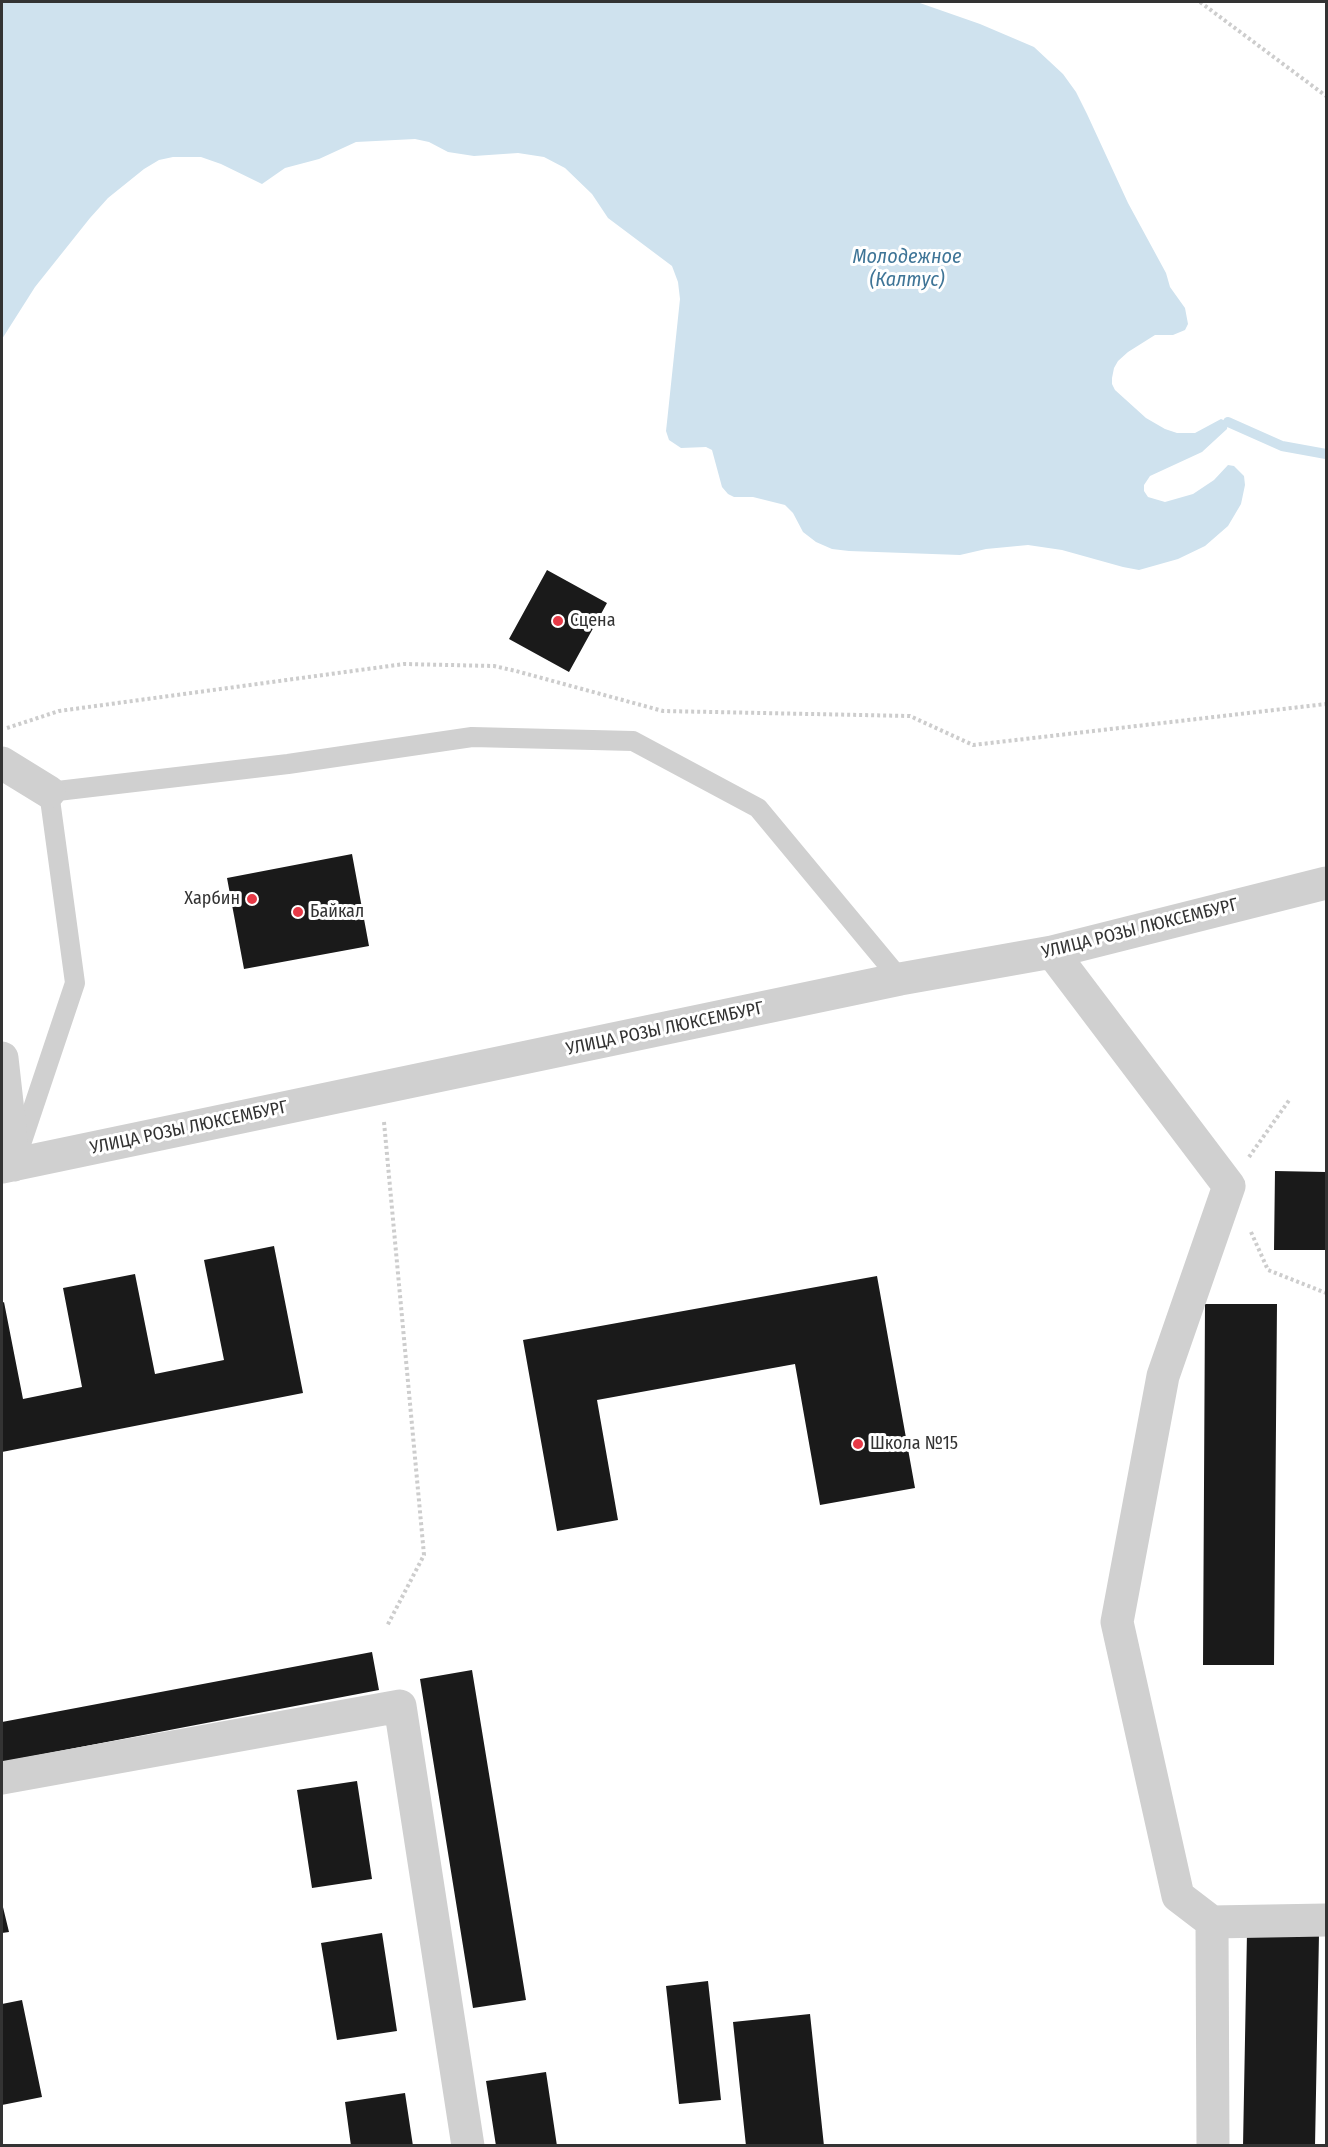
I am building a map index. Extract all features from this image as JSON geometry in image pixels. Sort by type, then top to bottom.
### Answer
[{"type":"street","points":[[2,763],[50,792]]},
{"type":"street","name":"УЛИЦА РОЗЫ ЛЮКСЕМБУРГ","points":[[8,1166],[900,979],[1052,952],[1326,883]]},
{"type":"street","points":[[1052,952],[1229,1186],[1162,1376],[1117,1622],[1178,1896],[1212,1922],[1326,1920]]},
{"type":"street","points":[[2,1058],[8,1166]]},
{"type":"street","points":[[2,1778],[400,1706],[468,2145]]},
{"type":"street","points":[[1212,1922],[1213,2145]]},
{"type":"lane","points":[[8,1166],[75,983],[50,792],[288,764],[472,737],[633,741],[758,808],[900,979]]},
{"type":"path","points":[[1200,2],[1326,96]]},
{"type":"path","points":[[2,729],[59,711],[404,664],[505,668],[663,711],[910,716],[973,745],[1326,704]]},
{"type":"path","points":[[381,1088],[424,1555],[387,1626]]},
{"type":"path","points":[[1290,1099],[1229,1186],[1268,1270],[1326,1293]]},
{"type":"water","name":"Молодежное (Калтус)","points":[[2,2],[917,2],[980,24],[1034,47],[1063,74],[1076,92],[1128,203],[1166,273],[1170,287],[1185,308],[1188,324],[1185,330],[1173,335],[1155,335],[1118,361],[1112,378],[1115,390],[1146,418],[1177,433],[1195,433],[1221,419],[1228,422],[1227,429],[1202,452],[1150,476],[1144,485],[1144,491],[1148,497],[1165,502],[1193,494],[1214,480],[1228,465],[1234,466],[1244,476],[1245,485],[1241,504],[1228,526],[1205,546],[1178,559],[1139,570],[1062,550],[1028,545],[986,549],[960,555],[849,551],[832,549],[816,542],[803,532],[793,513],[785,505],[753,497],[734,497],[728,494],[722,487],[712,450],[706,447],[681,448],[669,440],[666,431],[680,299],[678,282],[672,266],[608,218],[592,194],[565,168],[544,157],[518,153],[474,156],[448,152],[429,142],[415,139],[356,142],[319,159],[285,168],[262,184],[201,157],[173,157],[159,160],[108,198],[90,218],[35,287],[2,339]]},
{"type":"building","name":"Сцена","points":[[547,570],[607,603],[569,672],[509,639]]},
{"type":"building","name":"Байкал","points":[[352,854],[369,946],[244,969],[227,878]]},
{"type":"building","points":[[1275,1171],[1326,1172],[1326,1250],[1274,1250]]},
{"type":"building","points":[[274,1246],[303,1393],[2,1452],[2,1303],[4,1302],[23,1399],[82,1387],[63,1288],[135,1274],[155,1374],[224,1360],[204,1260]]},
{"type":"building","name":"Школа №15","points":[[877,1276],[915,1488],[820,1505],[795,1364],[597,1400],[618,1520],[557,1531],[523,1340]]},
{"type":"building","points":[[1205,1304],[1277,1304],[1274,1665],[1203,1665]]},
{"type":"building","points":[[372,1652],[379,1690],[2,1762],[2,1722]]},
{"type":"building","points":[[472,1670],[526,2000],[473,2008],[420,1679]]},
{"type":"building","points":[[357,1781],[372,1879],[312,1888],[297,1790]]},
{"type":"building","points":[[2,1903],[9,1932],[2,1933]]},
{"type":"building","points":[[1247,1932],[1319,1934],[1315,2146],[1243,2146]]},
{"type":"building","points":[[382,1933],[397,2031],[337,2040],[321,1943]]},
{"type":"building","points":[[708,1981],[721,2100],[679,2104],[666,1986]]},
{"type":"building","points":[[22,2000],[42,2097],[2,2105],[2,2004]]},
{"type":"building","points":[[810,2014],[824,2146],[746,2146],[733,2022]]},
{"type":"building","points":[[546,2072],[557,2146],[496,2146],[486,2081]]},
{"type":"building","points":[[405,2093],[413,2146],[351,2146],[345,2102]]},
{"type":"waterway","points":[[1228,422],[1282,446],[1326,454]]},
{"type":"place","name":"Сцена","points":[[558,621]]},
{"type":"place","name":"Харбин","points":[[252,899]]},
{"type":"place","name":"Байкал","points":[[298,912]]},
{"type":"place","name":"Школа №15","points":[[858,1444]]}]
